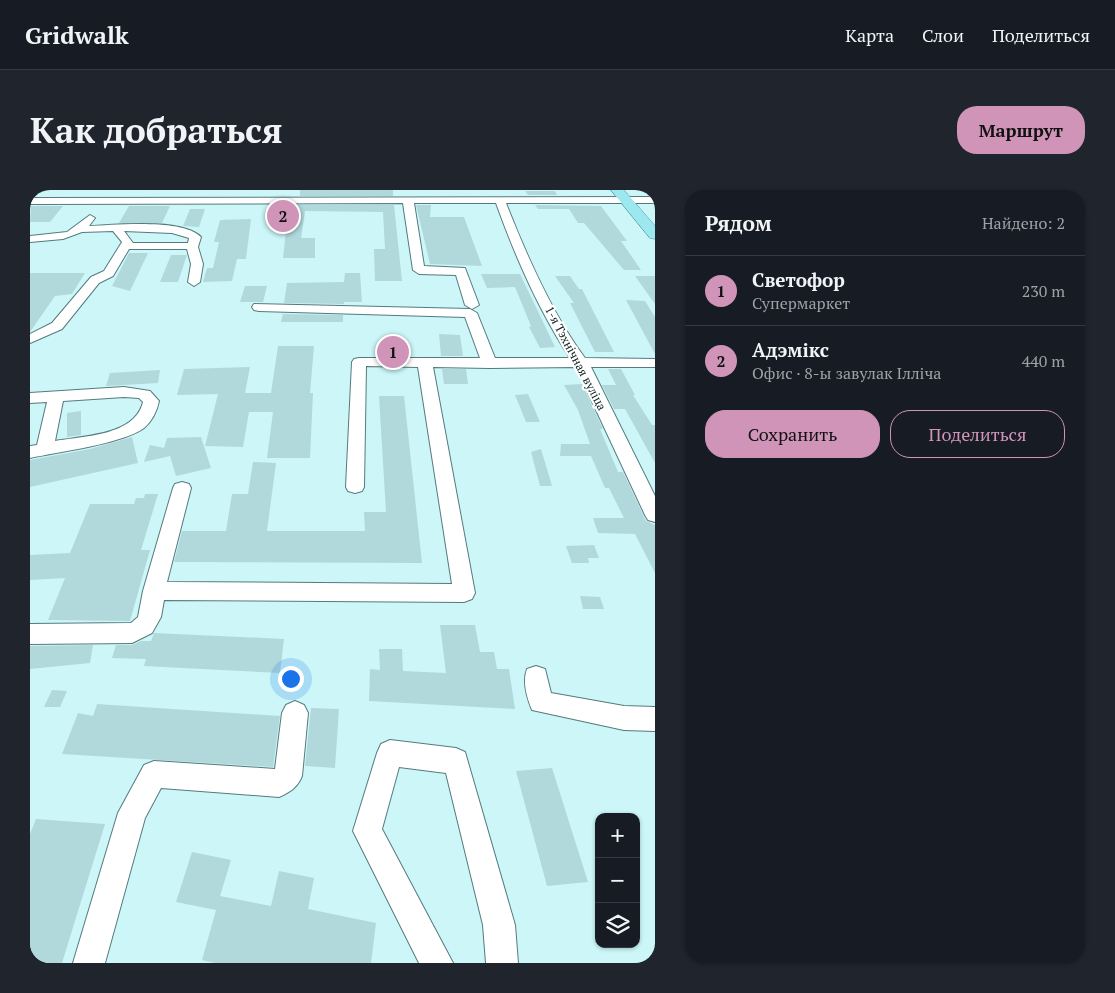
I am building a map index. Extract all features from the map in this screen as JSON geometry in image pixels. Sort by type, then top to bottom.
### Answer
[{"type":"main road","points":[[617,190],[655,235]]},
{"type":"street","points":[[644,191],[653,200]]},
{"type":"street","points":[[408,200],[419,270],[461,271],[472,305]]},
{"type":"street","name":"1-я Тэхнічная вуліца","points":[[500,200],[511,231],[532,276],[569,347],[582,364],[655,515]]},
{"type":"street","points":[[30,201],[653,200]]},
{"type":"street","points":[[83,229],[102,201]]},
{"type":"street","points":[[30,239],[70,235],[83,229],[153,228],[187,231],[195,237],[192,246],[197,264],[194,282]]},
{"type":"street","points":[[30,339],[58,326],[95,280],[109,272],[128,242],[117,229]]},
{"type":"street","points":[[125,246],[192,246]]},
{"type":"street","points":[[259,307],[470,313],[486,364]]},
{"type":"street","points":[[355,487],[359,362],[426,364],[655,363]]},
{"type":"street","points":[[154,591],[464,592],[426,364]]},
{"type":"street","points":[[30,398],[124,392],[144,394],[151,401],[149,410],[142,423],[129,430],[115,435],[38,451]]},
{"type":"street","points":[[38,451],[56,397]]},
{"type":"street","points":[[30,634],[132,633],[142,630],[148,621],[154,591],[182,488]]},
{"type":"street","points":[[536,677],[541,702],[624,718],[655,719]]},
{"type":"street","points":[[89,963],[132,813],[154,774],[279,783],[288,776],[295,713]]},
{"type":"street","points":[[437,963],[367,831],[390,753],[456,760],[499,925],[502,963]]},
{"type":"building","points":[[300,190],[393,190],[393,196],[300,196]]},
{"type":"building","points":[[525,191],[555,191],[557,195],[528,195]]},
{"type":"building","points":[[275,205],[394,205],[402,281],[375,281],[374,249],[385,249],[383,212],[305,211],[301,238],[315,238],[315,258],[283,258],[287,222],[270,222]]},
{"type":"building","points":[[416,205],[431,205],[430,217],[464,217],[482,266],[430,264]]},
{"type":"building","points":[[535,205],[601,206],[627,241],[621,241],[641,270],[624,270],[584,223],[578,223],[569,209],[538,209]]},
{"type":"building","points":[[31,206],[63,206],[50,222],[30,222]]},
{"type":"building","points":[[129,206],[170,206],[162,223],[119,223]]},
{"type":"building","points":[[190,209],[205,209],[199,227],[183,226]]},
{"type":"building","points":[[251,219],[246,259],[237,259],[232,281],[203,282],[207,268],[213,268],[219,242],[214,242],[220,220]]},
{"type":"building","points":[[129,253],[148,253],[130,291],[112,286]]},
{"type":"building","points":[[171,255],[187,255],[178,282],[160,282]]},
{"type":"building","points":[[30,273],[85,273],[72,294],[55,296],[30,332]]},
{"type":"building","points":[[345,273],[360,273],[362,302],[344,302],[344,304],[284,303],[287,283],[344,282]]},
{"type":"building","points":[[481,274],[520,274],[555,347],[540,348],[529,327],[531,326],[515,287],[487,288]]},
{"type":"building","points":[[555,276],[570,276],[579,289],[582,289],[614,352],[595,352],[570,303],[574,303]]},
{"type":"building","points":[[635,276],[655,276],[655,304]]},
{"type":"building","points":[[245,286],[267,286],[263,302],[240,302]]},
{"type":"building","points":[[626,300],[645,301],[655,317],[655,354]]},
{"type":"building","points":[[283,314],[343,315],[343,322],[281,322]]},
{"type":"building","points":[[439,334],[460,335],[463,356],[441,356]]},
{"type":"building","points":[[278,346],[314,346],[310,393],[313,393],[310,458],[267,458],[273,412],[249,412],[243,447],[205,446],[218,394],[177,395],[184,369],[250,367],[245,393],[271,393]]},
{"type":"building","points":[[442,369],[466,369],[468,384],[444,384]]},
{"type":"building","points":[[608,369],[621,369],[635,395],[633,395],[652,425],[655,425],[655,463],[625,409],[614,409],[602,385],[616,385]]},
{"type":"building","points":[[160,370],[158,383],[106,386],[110,373]]},
{"type":"building","points":[[582,384],[603,429],[600,429],[618,472],[623,472],[646,521],[655,525],[655,573],[635,534],[598,533],[593,518],[624,518],[609,488],[605,488],[591,456],[560,456],[561,444],[590,444],[578,410],[564,385]]},
{"type":"building","points":[[528,394],[540,422],[526,422],[515,395]]},
{"type":"building","points":[[379,396],[404,396],[422,563],[174,562],[182,531],[226,531],[232,494],[248,494],[253,462],[276,463],[267,531],[365,531],[364,512],[386,512]]},
{"type":"building","points":[[81,411],[81,435],[67,437],[67,413]]},
{"type":"building","points":[[132,437],[138,463],[30,487],[30,460],[90,449]]},
{"type":"building","points":[[201,437],[211,468],[176,476],[170,456],[144,462],[150,445],[164,448],[167,438]]},
{"type":"building","points":[[541,449],[552,486],[540,486],[531,452]]},
{"type":"building","points":[[145,494],[158,494],[141,550],[150,550],[130,621],[48,620],[65,578],[30,580],[30,555],[70,553],[90,504],[134,504],[136,498],[144,498]]},
{"type":"building","points":[[594,545],[599,558],[588,558],[589,563],[572,563],[566,546]]},
{"type":"building","points":[[580,596],[600,597],[604,609],[583,609]]},
{"type":"building","points":[[440,625],[475,625],[480,652],[494,652],[497,669],[509,669],[515,709],[369,701],[370,669],[380,670],[379,649],[402,649],[403,671],[446,673]]},
{"type":"building","points":[[154,633],[284,639],[280,673],[144,666],[146,659],[112,658],[116,645],[132,645],[141,641],[151,641]]},
{"type":"building","points":[[93,645],[90,663],[30,669],[30,646]]},
{"type":"building","points":[[52,690],[67,691],[60,707],[44,707]]},
{"type":"building","points":[[97,704],[280,716],[273,767],[62,754],[78,713],[93,716]]},
{"type":"building","points":[[311,708],[339,709],[335,768],[305,766]]},
{"type":"building","points":[[552,768],[588,882],[547,886],[516,771]]},
{"type":"building","points":[[36,819],[105,824],[62,963],[30,963],[30,834]]},
{"type":"building","points":[[192,852],[231,860],[220,896],[271,906],[279,871],[314,878],[308,909],[376,923],[371,963],[215,963],[202,960],[216,910],[176,902]]},
{"type":"place","name":"Адэмікс","points":[[283,216]]},
{"type":"place","name":"Светофор","points":[[393,352]]}]
